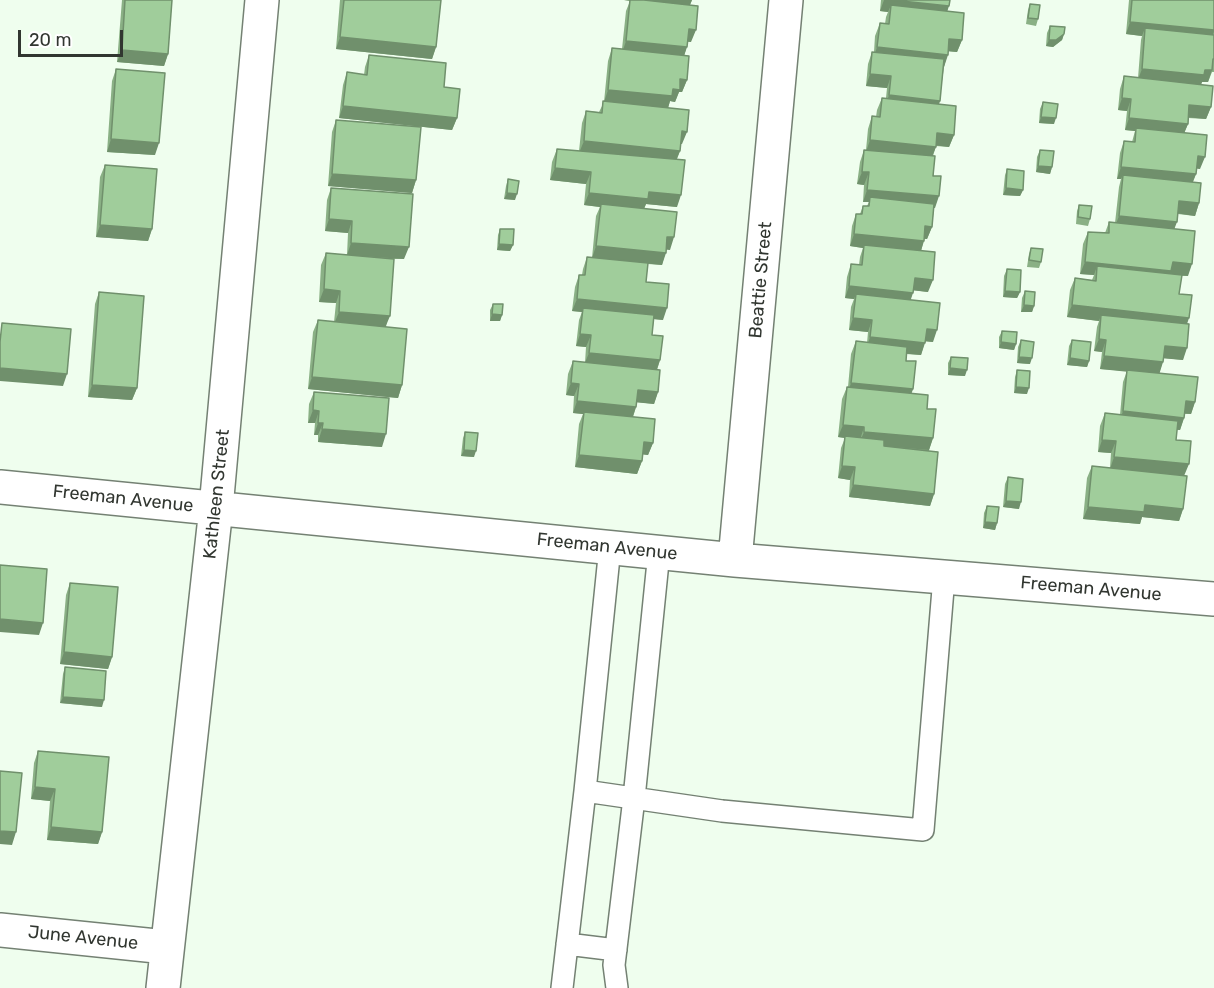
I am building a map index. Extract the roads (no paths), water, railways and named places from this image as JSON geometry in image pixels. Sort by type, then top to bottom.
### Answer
[{"type":"street","name":"Kathleen Street","points":[[163,988],[216,508],[262,0]]},
{"type":"street","name":"Beattie Street","points":[[735,560],[786,0]]},
{"type":"street","name":"Freeman Avenue","points":[[0,487],[735,560],[1214,599]]},
{"type":"street","name":"June Avenue","points":[[0,930],[166,947]]},
{"type":"lane","points":[[562,988],[610,547]]},
{"type":"lane","points":[[617,988],[614,965],[659,552]]},
{"type":"lane","points":[[585,791],[722,811],[923,830],[944,577]]},
{"type":"lane","points":[[567,944],[616,950]]}]
